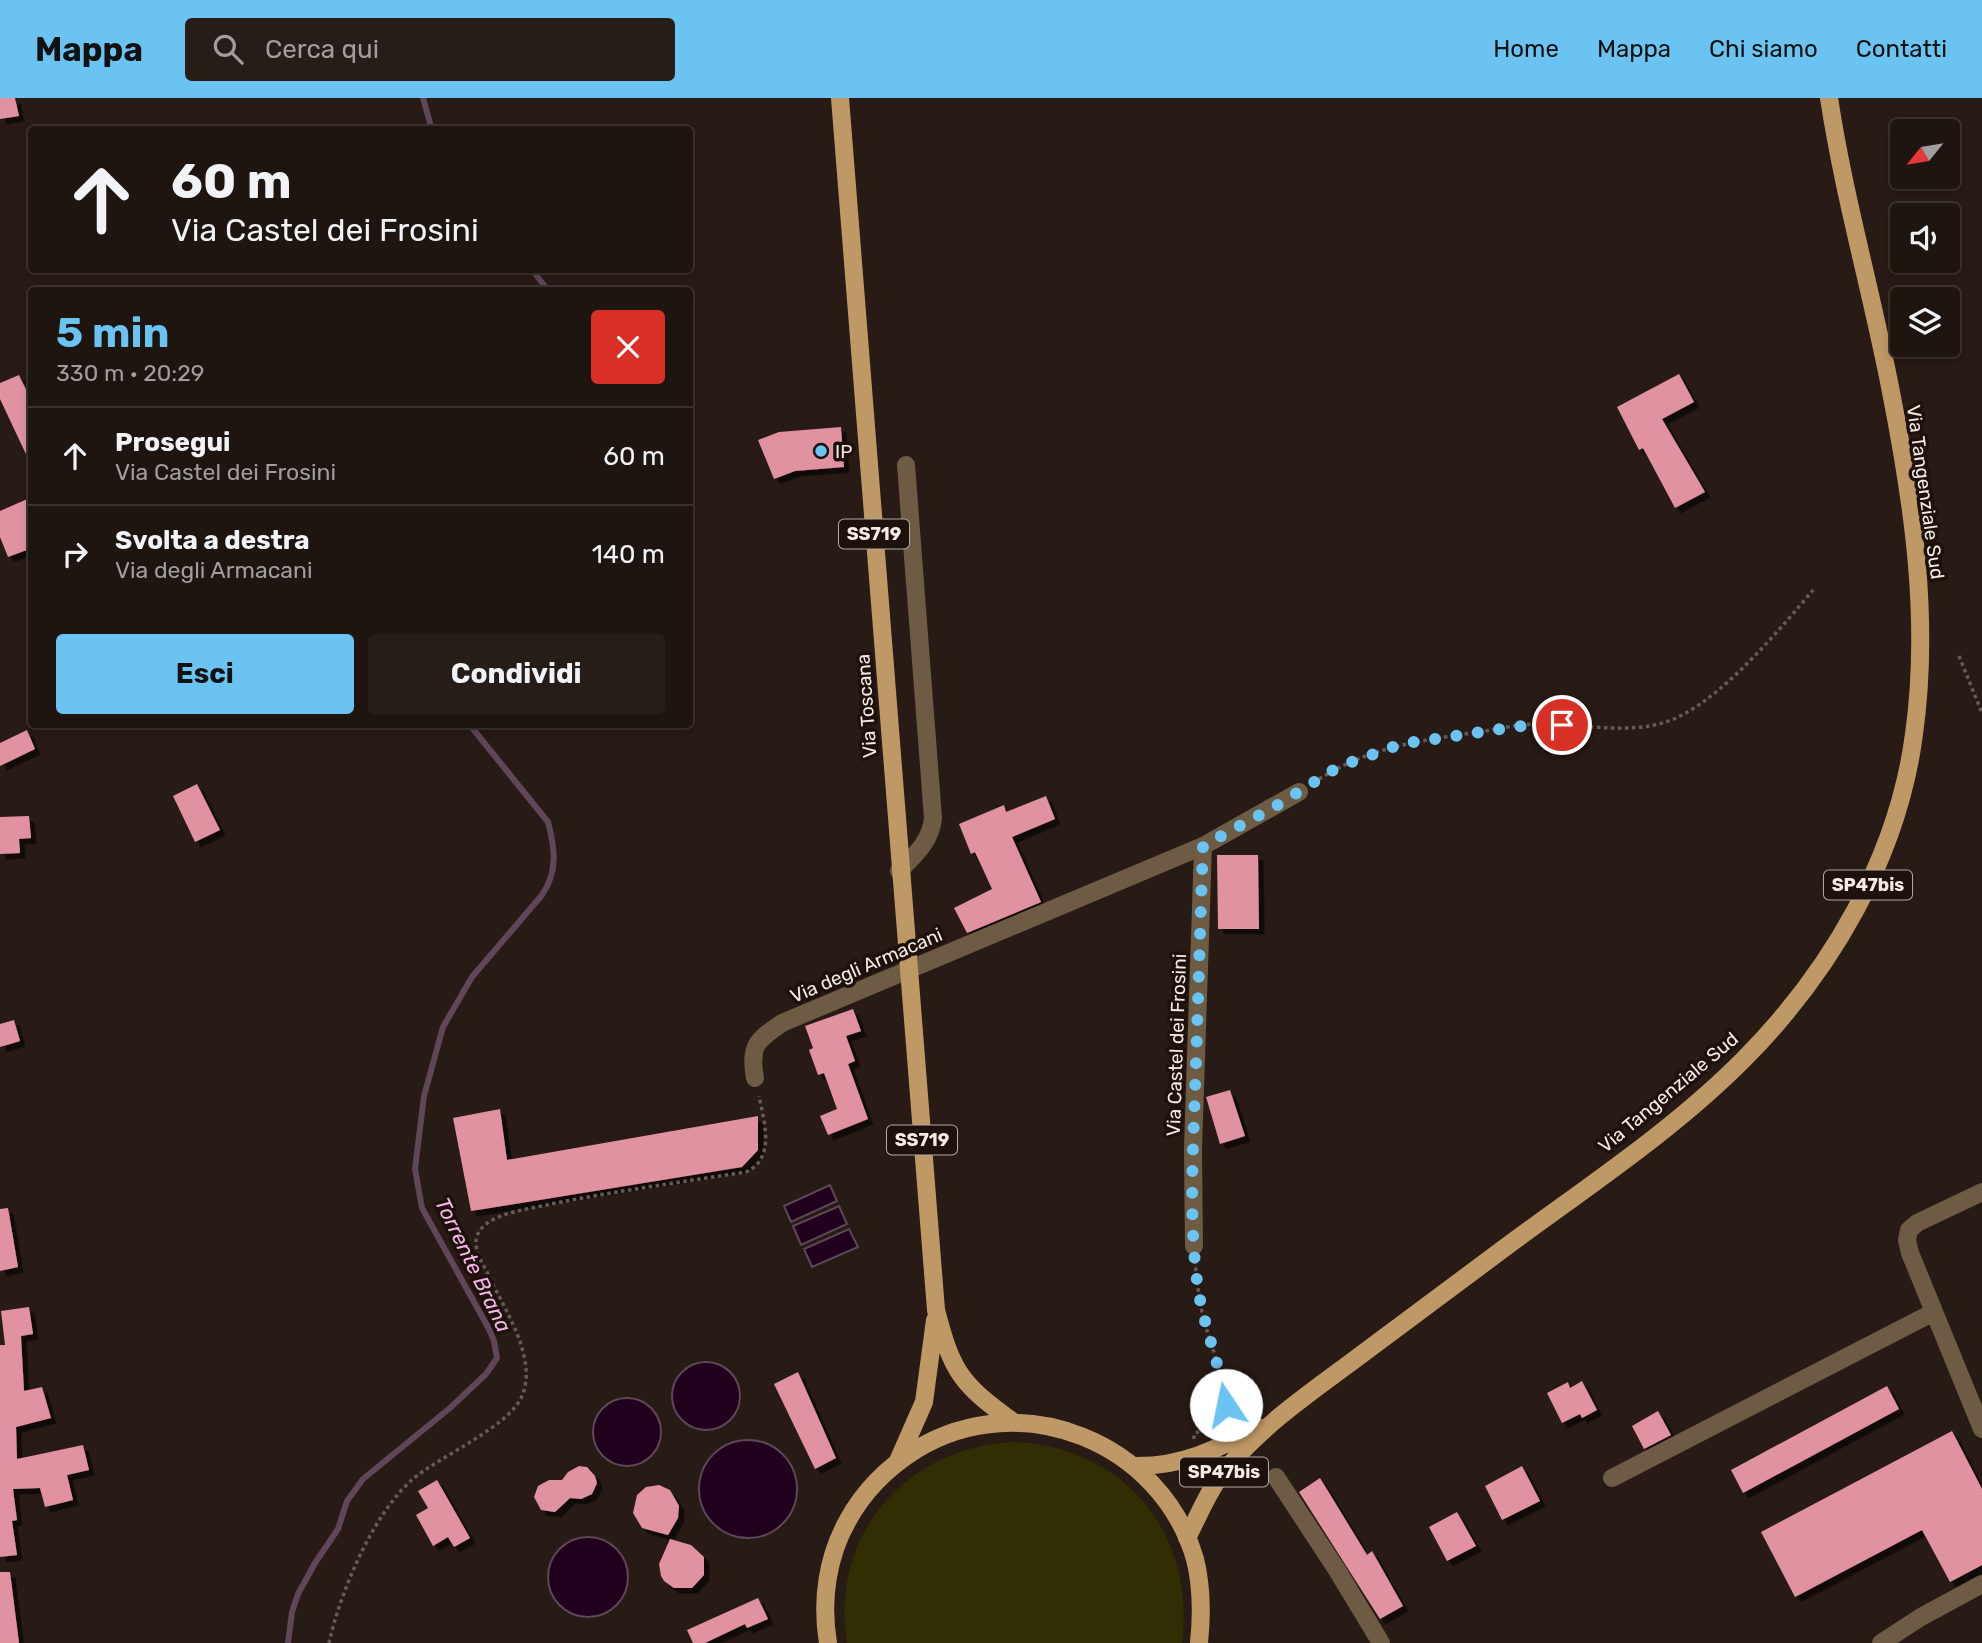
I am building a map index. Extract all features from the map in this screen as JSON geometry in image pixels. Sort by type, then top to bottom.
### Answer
[{"type":"main road","name":"Via Toscana","points":[[840,98],[936,1310],[925,1402],[898,1461]]},
{"type":"main road","name":"Via Tangenziale Sud","points":[[1187,1538],[1220,1477],[1277,1418],[1631,1154],[1684,1112],[1742,1060],[1805,987],[1854,914],[1870,883],[1889,833],[1914,738],[1919,687],[1917,559],[1891,388],[1836,148],[1829,98]]},
{"type":"main road","name":"Via Toscana","points":[[936,1310],[950,1355],[965,1382],[974,1393],[1012,1422]]},
{"type":"main road","name":"Via Tangenziale Sud","points":[[1134,1466],[1158,1466],[1202,1455],[1277,1418]]},
{"type":"main road","name":"SS719","points":[[828,1643],[826,1589],[835,1547],[861,1499],[898,1461],[933,1439],[982,1424],[1012,1422],[1038,1423],[1065,1429],[1101,1444],[1134,1466],[1165,1499],[1187,1538],[1195,1559],[1202,1601],[1199,1643]]},
{"type":"street","points":[[900,871],[929,837],[933,808],[906,465]]},
{"type":"street","name":"Via degli Armacani","points":[[755,1078],[753,1051],[758,1042],[775,1027],[1203,846],[1299,792]]},
{"type":"street","name":"Via Castel dei Frosini","points":[[1194,1246],[1193,1149],[1203,846]]},
{"type":"street","points":[[1982,1192],[1917,1223],[1909,1230],[1908,1247],[1982,1429]]},
{"type":"street","points":[[1612,1478],[1934,1312]]},
{"type":"street","points":[[1276,1477],[1381,1643]]},
{"type":"street","points":[[1881,1643],[1982,1584]]},
{"type":"path","points":[[1299,792],[1338,767],[1401,744],[1535,724],[1642,728],[1682,715],[1713,695],[1781,628],[1814,589]]},
{"type":"path","points":[[1958,656],[1982,711]]},
{"type":"path","points":[[329,1643],[353,1571],[372,1534],[396,1498],[410,1481],[429,1466],[505,1419],[521,1399],[527,1373],[524,1359],[507,1314],[478,1254],[476,1240],[479,1232],[485,1225],[511,1213],[746,1172],[755,1168],[762,1159],[766,1145],[755,1078]]},
{"type":"path","points":[[1194,1246],[1203,1318],[1226,1405],[1223,1418],[1193,1435],[1202,1455]]},
{"type":"shaded area","points":[[830,1185],[837,1201],[791,1222],[784,1206]]},
{"type":"shaded area","points":[[839,1206],[847,1224],[801,1245],[793,1226]]},
{"type":"shaded area","points":[[849,1229],[858,1247],[812,1267],[804,1249]]},
{"type":"shaded area","points":[[713,1362],[734,1377],[740,1389],[738,1409],[730,1420],[713,1430],[699,1430],[682,1420],[674,1409],[672,1389],[682,1372],[693,1364]]},
{"type":"shaded area","points":[[634,1398],[655,1413],[661,1425],[659,1445],[651,1456],[634,1466],[620,1466],[603,1456],[595,1445],[593,1425],[603,1408],[614,1400]]},
{"type":"shaded area","points":[[748,1440],[767,1444],[782,1455],[793,1470],[797,1489],[793,1508],[782,1523],[767,1534],[748,1538],[729,1534],[714,1523],[703,1508],[699,1489],[703,1470],[714,1455],[729,1444]]},
{"type":"shaded area","points":[[1014,1442],[1054,1448],[1089,1460],[1120,1479],[1145,1504],[1164,1533],[1177,1566],[1183,1603],[1182,1643],[847,1643],[845,1604],[850,1567],[864,1533],[884,1504],[909,1479],[940,1460],[975,1447]]},
{"type":"shaded area","points":[[580,1537],[596,1537],[617,1548],[628,1569],[628,1585],[617,1606],[596,1617],[580,1617],[566,1611],[554,1599],[548,1585],[548,1569],[554,1555],[566,1543]]},
{"type":"building","points":[[0,98],[15,98],[19,116],[0,119]]},
{"type":"building","points":[[1679,374],[1694,402],[1662,419],[1705,492],[1675,508],[1643,448],[1639,450],[1617,407]]},
{"type":"building","points":[[19,375],[28,394],[28,458],[0,399],[0,383]]},
{"type":"building","points":[[841,427],[844,467],[795,471],[774,479],[758,440],[779,432]]},
{"type":"building","points":[[28,499],[28,550],[8,557],[0,537],[0,511]]},
{"type":"building","points":[[27,730],[35,749],[0,766],[0,743]]},
{"type":"building","points":[[197,784],[220,830],[195,842],[173,796]]},
{"type":"building","points":[[1046,796],[1055,819],[1012,837],[1041,902],[967,933],[954,908],[992,889],[975,852],[971,854],[959,824],[1004,805],[1006,812]]},
{"type":"building","points":[[29,816],[31,838],[19,839],[20,853],[0,854],[0,817]]},
{"type":"building","points":[[1217,855],[1258,855],[1259,929],[1218,929]]},
{"type":"building","points":[[853,1009],[861,1031],[846,1036],[855,1061],[848,1064],[868,1119],[828,1135],[820,1116],[837,1109],[824,1073],[818,1075],[809,1050],[813,1048],[805,1026]]},
{"type":"building","points":[[14,1020],[20,1041],[0,1047],[0,1024]]},
{"type":"building","points":[[1230,1090],[1245,1136],[1220,1144],[1206,1097]]},
{"type":"building","points":[[500,1109],[507,1160],[758,1116],[758,1150],[742,1167],[471,1211],[453,1118]]},
{"type":"building","points":[[8,1208],[18,1267],[0,1271],[0,1209]]},
{"type":"building","points":[[29,1307],[33,1334],[21,1336],[24,1391],[42,1387],[51,1418],[16,1427],[17,1459],[83,1445],[89,1470],[67,1475],[73,1500],[45,1507],[40,1488],[13,1489],[17,1520],[12,1521],[17,1555],[0,1557],[0,1345],[5,1345],[1,1311]]},
{"type":"building","points":[[798,1372],[836,1458],[815,1469],[774,1384]]},
{"type":"building","points":[[1582,1381],[1597,1410],[1582,1418],[1580,1414],[1562,1423],[1547,1393],[1568,1382],[1570,1388]]},
{"type":"building","points":[[1887,1386],[1899,1409],[1743,1493],[1731,1470]]},
{"type":"building","points":[[1658,1411],[1671,1435],[1644,1449],[1632,1426]]},
{"type":"building","points":[[1952,1431],[1982,1489],[1982,1565],[1950,1582],[1922,1530],[1795,1597],[1761,1532]]},
{"type":"building","points":[[579,1466],[587,1467],[595,1476],[597,1483],[592,1494],[581,1499],[570,1498],[555,1512],[541,1510],[534,1497],[538,1486],[549,1480],[562,1480],[568,1472]]},
{"type":"building","points":[[1522,1466],[1540,1501],[1502,1520],[1485,1486]]},
{"type":"building","points":[[1320,1478],[1367,1555],[1372,1551],[1403,1606],[1380,1619],[1299,1492]]},
{"type":"building","points":[[437,1480],[470,1538],[454,1547],[448,1537],[433,1546],[416,1515],[428,1508],[418,1491]]},
{"type":"building","points":[[659,1485],[670,1490],[679,1506],[678,1518],[668,1535],[642,1528],[633,1513],[637,1495],[646,1487]]},
{"type":"building","points":[[1457,1512],[1476,1546],[1447,1561],[1429,1527]]},
{"type":"building","points":[[670,1539],[691,1545],[704,1557],[704,1575],[692,1588],[674,1588],[661,1576],[659,1564]]},
{"type":"building","points":[[0,1572],[10,1572],[19,1643],[0,1643]]},
{"type":"building","points":[[758,1598],[768,1619],[747,1628],[745,1624],[705,1643],[693,1643],[687,1630]]},
{"type":"waterway","name":"Torrente Brana","points":[[423,98],[431,126]]},
{"type":"waterway","name":"Torrente Brana","points":[[534,273],[546,287]]},
{"type":"waterway","name":"Torrente Brana","points":[[288,1643],[292,1612],[298,1594],[338,1529],[347,1501],[363,1479],[450,1408],[486,1374],[497,1358],[489,1329],[422,1208],[415,1169],[424,1096],[443,1027],[472,977],[542,895],[551,878],[554,860],[548,822],[472,728]]},
{"type":"place","name":"IP","points":[[821,451]]},
{"type":"route","points":[[1226,1405],[1203,1318],[1194,1246],[1193,1149],[1203,846],[1276,806],[1338,767],[1401,744],[1535,724],[1562,725]]}]
